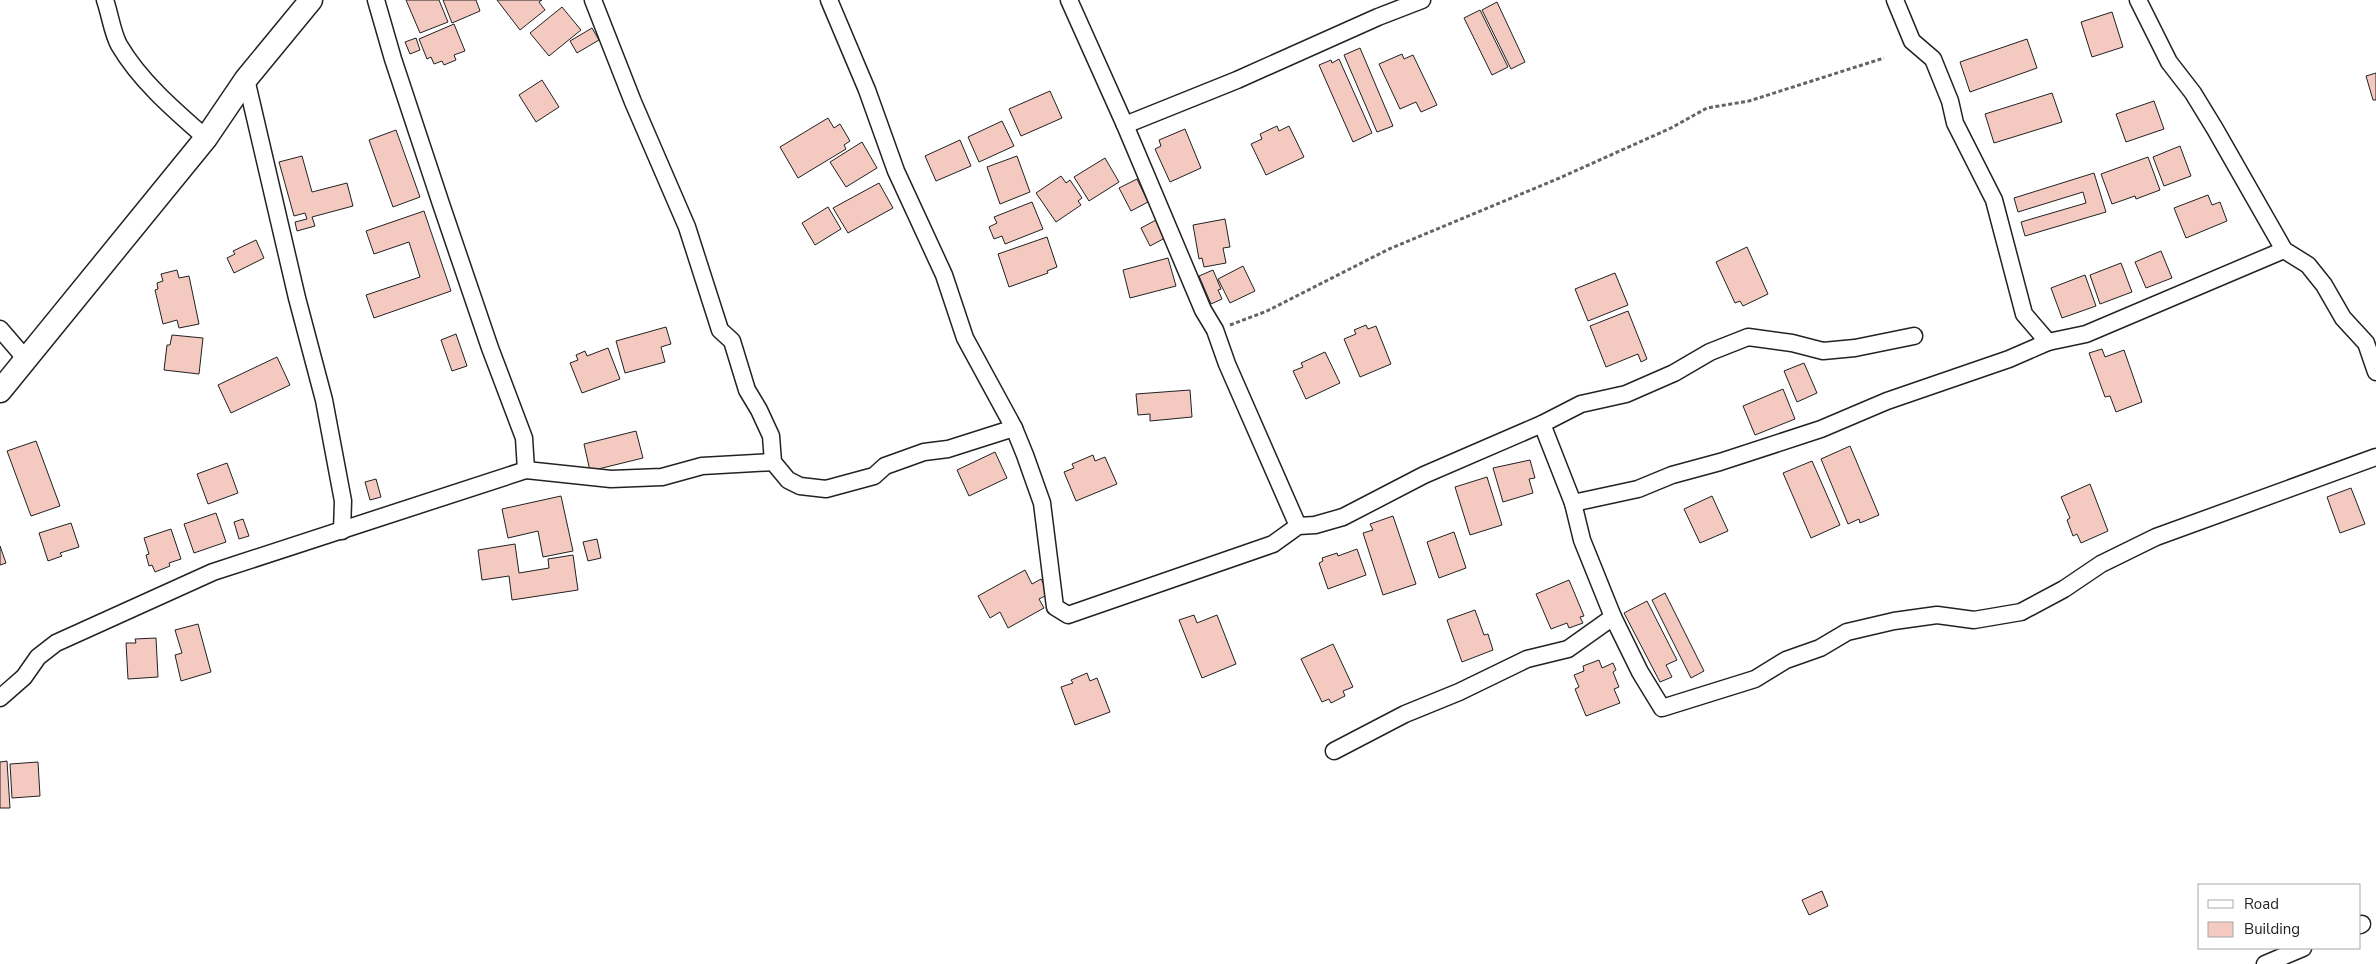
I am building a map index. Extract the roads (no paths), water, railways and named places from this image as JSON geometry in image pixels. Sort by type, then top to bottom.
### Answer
[{"type":"street","points":[[105,0],[118,44],[148,82],[175,111],[206,138]]},
{"type":"street","points":[[0,391],[206,138],[246,79],[311,0]]},
{"type":"street","points":[[376,0],[392,59],[490,348],[524,438],[526,470]]},
{"type":"street","points":[[593,0],[633,102],[687,227],[704,283],[714,304],[720,330],[732,341],[747,390],[759,410],[770,436],[773,462],[788,480],[800,486],[826,490],[874,476],[885,466],[924,452],[948,448],[1014,428]]},
{"type":"street","points":[[829,0],[867,90],[896,171],[944,275],[965,338],[1014,428],[1042,503],[1055,608],[1068,614],[1272,544],[1298,526],[1343,517],[1424,474],[1542,424],[1581,404],[1626,394],[1674,373],[1710,352],[1748,337],[1792,342],[1823,351],[1854,348],[1914,336]]},
{"type":"street","points":[[1069,0],[1204,310],[1215,330],[1227,364],[1298,526]]},
{"type":"street","points":[[1125,125],[1237,80],[1378,17],[1422,0]]},
{"type":"street","points":[[1895,0],[1912,41],[1933,59],[1950,100],[1955,123],[1994,200],[2024,314],[2048,342]]},
{"type":"street","points":[[2138,0],[2169,62],[2193,93],[2211,122],[2284,250],[2308,265],[2324,285],[2343,318],[2371,343],[2376,372]]},
{"type":"street","points":[[246,79],[297,298],[324,400],[343,501],[342,531]]},
{"type":"street","points":[[1573,503],[1638,489],[1672,475],[1720,462],[1821,429],[1888,401],[2009,359],[2048,342],[2086,334],[2284,250]]},
{"type":"street","points":[[0,329],[25,358]]},
{"type":"street","points":[[1542,424],[1573,503],[1582,540],[1613,617],[1640,672],[1662,708],[1755,678],[1786,660],[1820,648],[1847,632],[1894,621],[1937,615],[1974,620],[2021,612],[2064,589],[2101,564],[2156,537],[2376,457]]},
{"type":"street","points":[[0,698],[24,677],[38,657],[56,643],[212,572],[526,470],[611,479],[662,477],[702,466],[773,462]]},
{"type":"street","points":[[1334,751],[1405,714],[1459,692],[1528,660],[1568,649],[1613,617]]},
{"type":"street","points":[[2265,964],[2301,949]]}]
